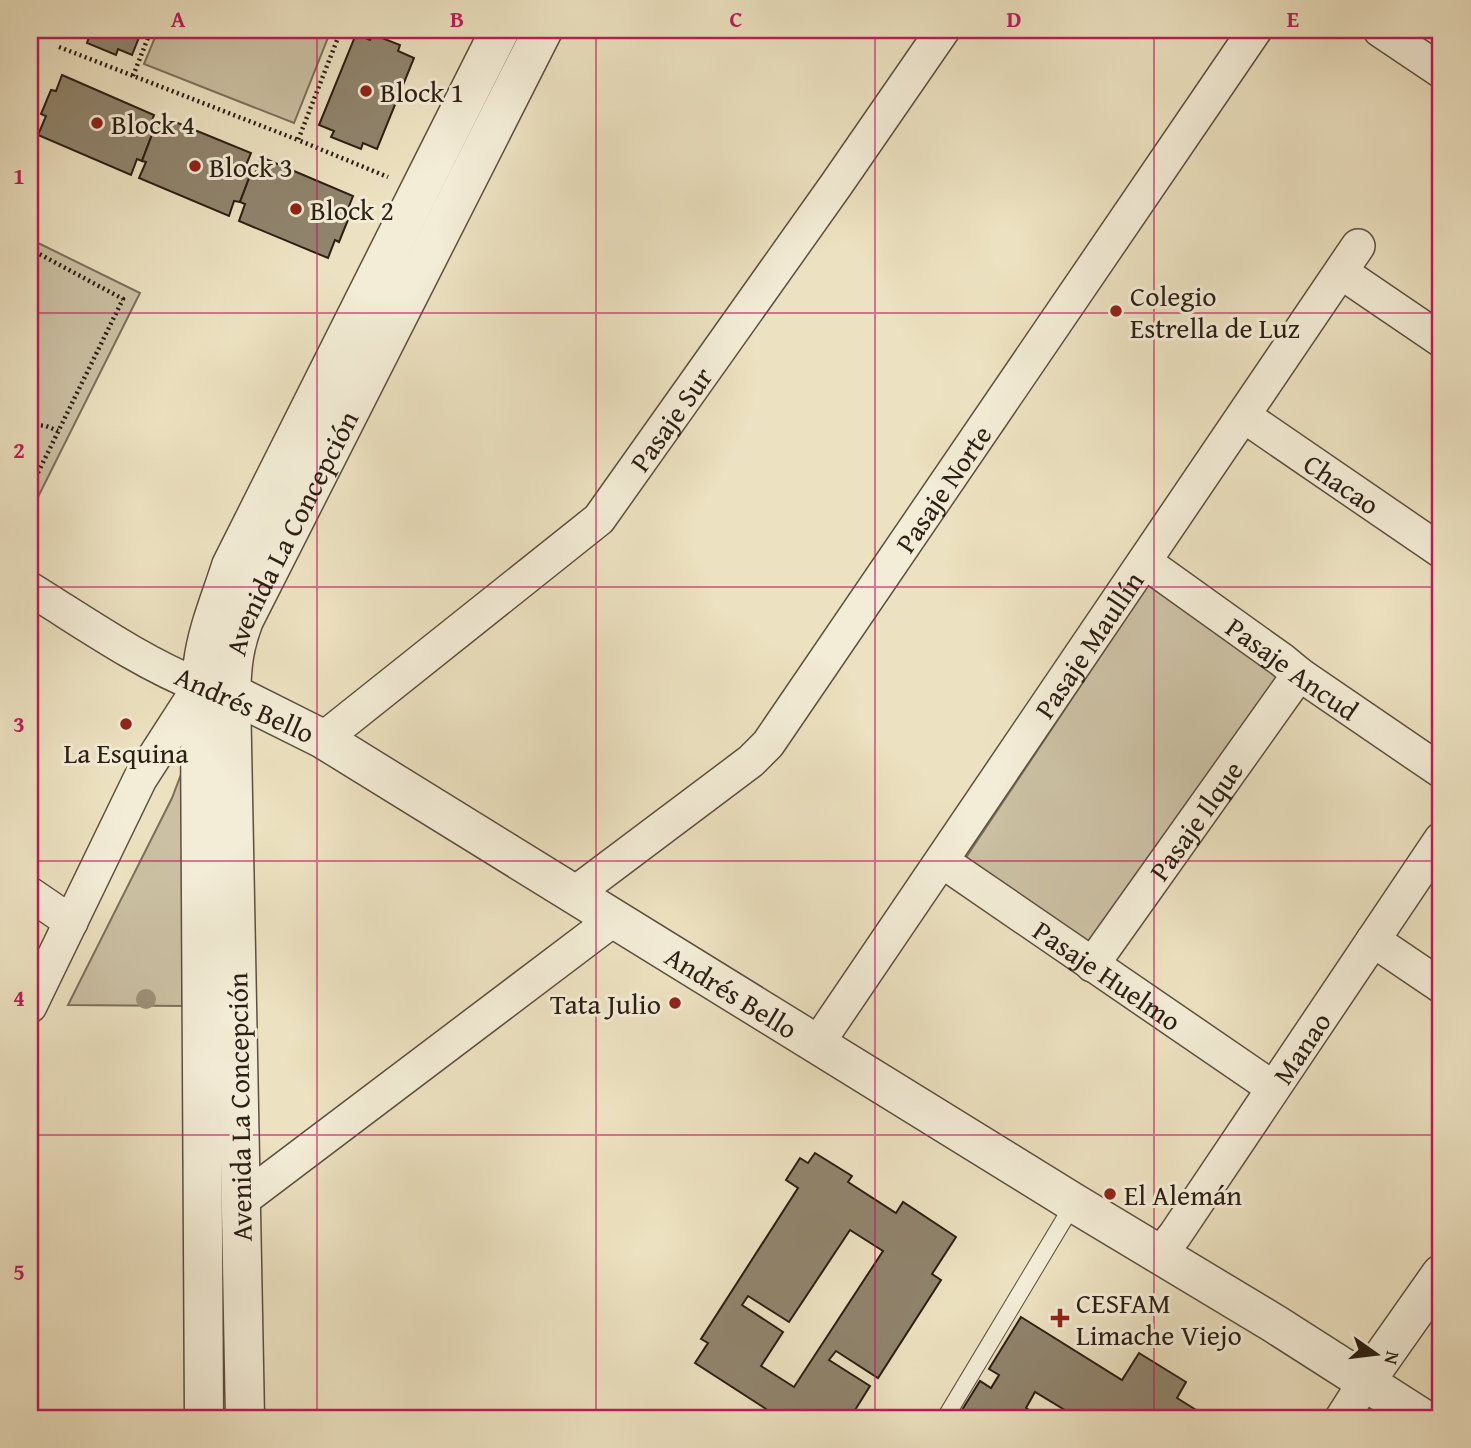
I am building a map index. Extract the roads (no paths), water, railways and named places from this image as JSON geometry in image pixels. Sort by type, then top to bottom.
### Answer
[{"type":"street","name":"Avenida La Concepción","points":[[245,1418],[241,1201],[216,690],[203,661],[231,566],[500,30]]},
{"type":"street","name":"Avenida La Concepción","points":[[205,1418],[216,690],[232,665],[236,641],[244,620],[543,30]]},
{"type":"street","name":"Pasaje Sur","points":[[323,739],[600,519],[943,30]]},
{"type":"street","name":"Pasaje Norte","points":[[574,894],[751,761],[768,744],[1255,30]]},
{"type":"street","points":[[1380,30],[1441,71]]},
{"type":"street","name":"Pasaje Maullín","points":[[817,1044],[1349,259],[1441,340]]},
{"type":"street","name":"Chacao","points":[[1244,416],[1441,551]]},
{"type":"street","name":"Pasaje Ancud","points":[[1145,562],[1299,674],[1441,771]]},
{"type":"street","name":"Andrés Bello","points":[[30,589],[180,678],[216,690],[323,739],[1074,1203],[1275,1324],[1422,1418]]},
{"type":"street","name":"Pasaje Ilque","points":[[1092,965],[1299,674]]},
{"type":"street","points":[[30,1006],[141,779],[216,690]]},
{"type":"street","name":"Manao","points":[[1160,1254],[1441,839]]},
{"type":"street","name":"Pasaje Huelmo","points":[[942,861],[1273,1088]]},
{"type":"street","points":[[30,894],[71,922]]},
{"type":"street","points":[[241,1201],[614,919]]},
{"type":"street","points":[[1373,940],[1441,986]]},
{"type":"street","points":[[1342,1418],[1441,1274]]},
{"type":"lane","points":[[945,1418],[1074,1203]]},
{"type":"place","name":"Block 1","points":[[366,91]]},
{"type":"place","name":"Block 4","points":[[97,123]]},
{"type":"place","name":"Block 3","points":[[195,166]]},
{"type":"place","name":"Block 2","points":[[296,209]]},
{"type":"place","name":"Colegio Estrella de Luz","points":[[1116,311]]},
{"type":"place","name":"La Esquina","points":[[126,724]]},
{"type":"place","name":"Tata Julio","points":[[675,1003]]},
{"type":"place","name":"El Alemán","points":[[1110,1194]]},
{"type":"place","name":"CESFAM Limache Viejo","points":[[1060,1318]]}]
